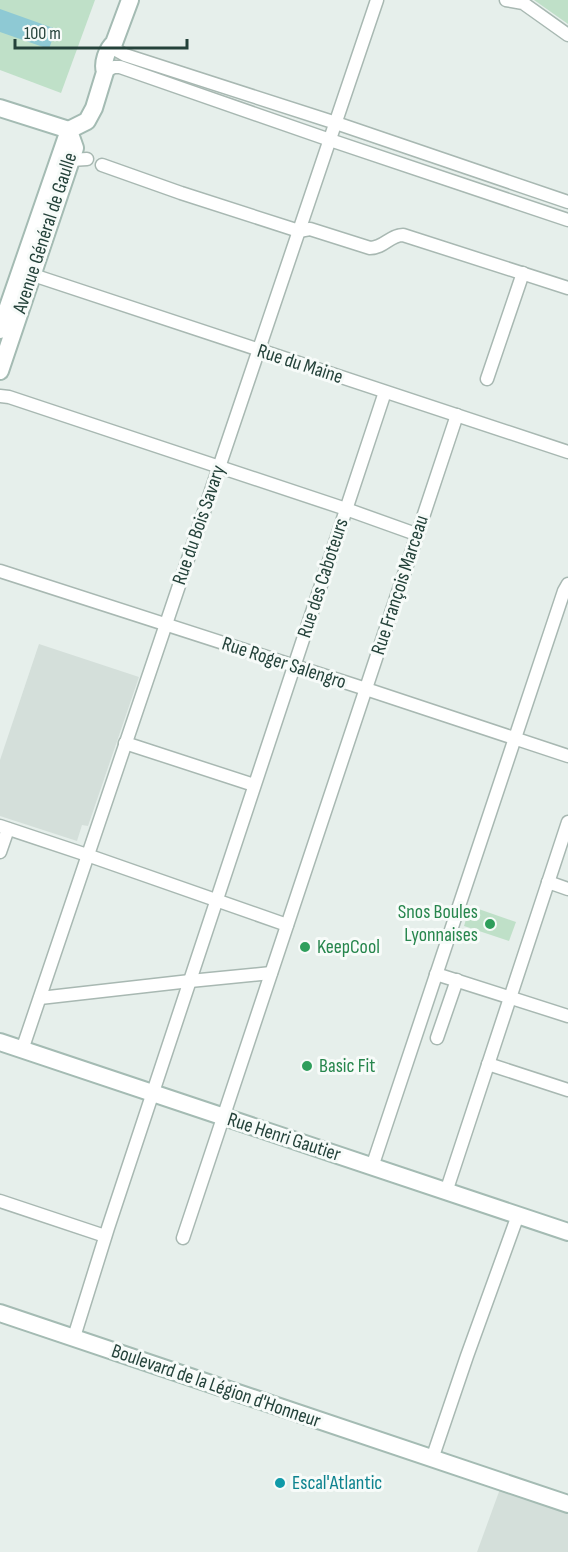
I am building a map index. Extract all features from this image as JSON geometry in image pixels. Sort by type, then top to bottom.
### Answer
[{"type":"main road","name":"Avenue Général de Gaulle","points":[[0,330],[69,130],[87,121],[94,108],[107,70],[103,67],[110,47],[115,46],[127,3]]},
{"type":"main road","points":[[0,108],[69,130]]},
{"type":"main road","name":"Avenue Général de Gaulle","points":[[0,371],[33,275],[79,160],[69,130]]},
{"type":"main road","name":"Rue Henri Gautier","points":[[0,1042],[568,1232]]},
{"type":"main road","name":"Boulevard de la Légion d'Honneur","points":[[0,1313],[568,1504]]},
{"type":"street","name":"Rue du Bois Savary","points":[[22,1050],[377,0]]},
{"type":"street","points":[[506,0],[523,3],[568,35]]},
{"type":"street","points":[[115,46],[125,55],[336,123],[568,202]]},
{"type":"street","points":[[107,70],[120,67],[568,219]]},
{"type":"street","points":[[102,165],[299,231],[310,229],[370,248],[377,248],[391,238],[403,235],[568,288]]},
{"type":"street","points":[[487,379],[523,273]]},
{"type":"street","name":"Rue du Maine","points":[[33,275],[568,452]]},
{"type":"street","name":"Rue des Caboteurs","points":[[74,1337],[152,1093],[385,392]]},
{"type":"street","points":[[0,396],[219,468],[344,513],[413,533],[416,537]]},
{"type":"street","name":"Rue François Marceau","points":[[183,1238],[457,415]]},
{"type":"street","name":"Rue Roger Salengro","points":[[0,571],[568,756]]},
{"type":"street","points":[[372,1167],[566,587]]},
{"type":"street","points":[[125,743],[254,785]]},
{"type":"street","points":[[446,1192],[568,823]]},
{"type":"street","points":[[0,852],[4,827],[287,925]]},
{"type":"street","points":[[548,882],[568,889]]},
{"type":"street","points":[[40,998],[271,974]]},
{"type":"street","points":[[436,974],[568,1016]]},
{"type":"street","points":[[437,1038],[457,980]]},
{"type":"street","points":[[488,1064],[568,1090]]},
{"type":"street","points":[[0,1201],[105,1236]]},
{"type":"street","points":[[432,1459],[518,1215]]},
{"type":"shaded area","points":[[39,644],[139,677],[88,826],[82,825],[77,841],[0,816],[0,760]]},
{"type":"shaded area","points":[[500,1489],[568,1511],[568,1552],[477,1552]]},
{"type":"green space","points":[[0,0],[95,0],[61,93],[0,70]]},
{"type":"green space","points":[[534,0],[568,0],[568,24]]},
{"type":"green space","name":"Snos Boules Lyonnaises","points":[[470,906],[516,922],[509,941],[464,926]]},
{"type":"water","points":[[0,9],[56,29],[49,49],[0,32]]},
{"type":"place","name":"Snos Boules Lyonnaises","points":[[490,924]]},
{"type":"place","name":"KeepCool","points":[[305,947]]},
{"type":"place","name":"Basic Fit","points":[[307,1066]]},
{"type":"place","name":"Escal'Atlantic","points":[[280,1483]]}]
